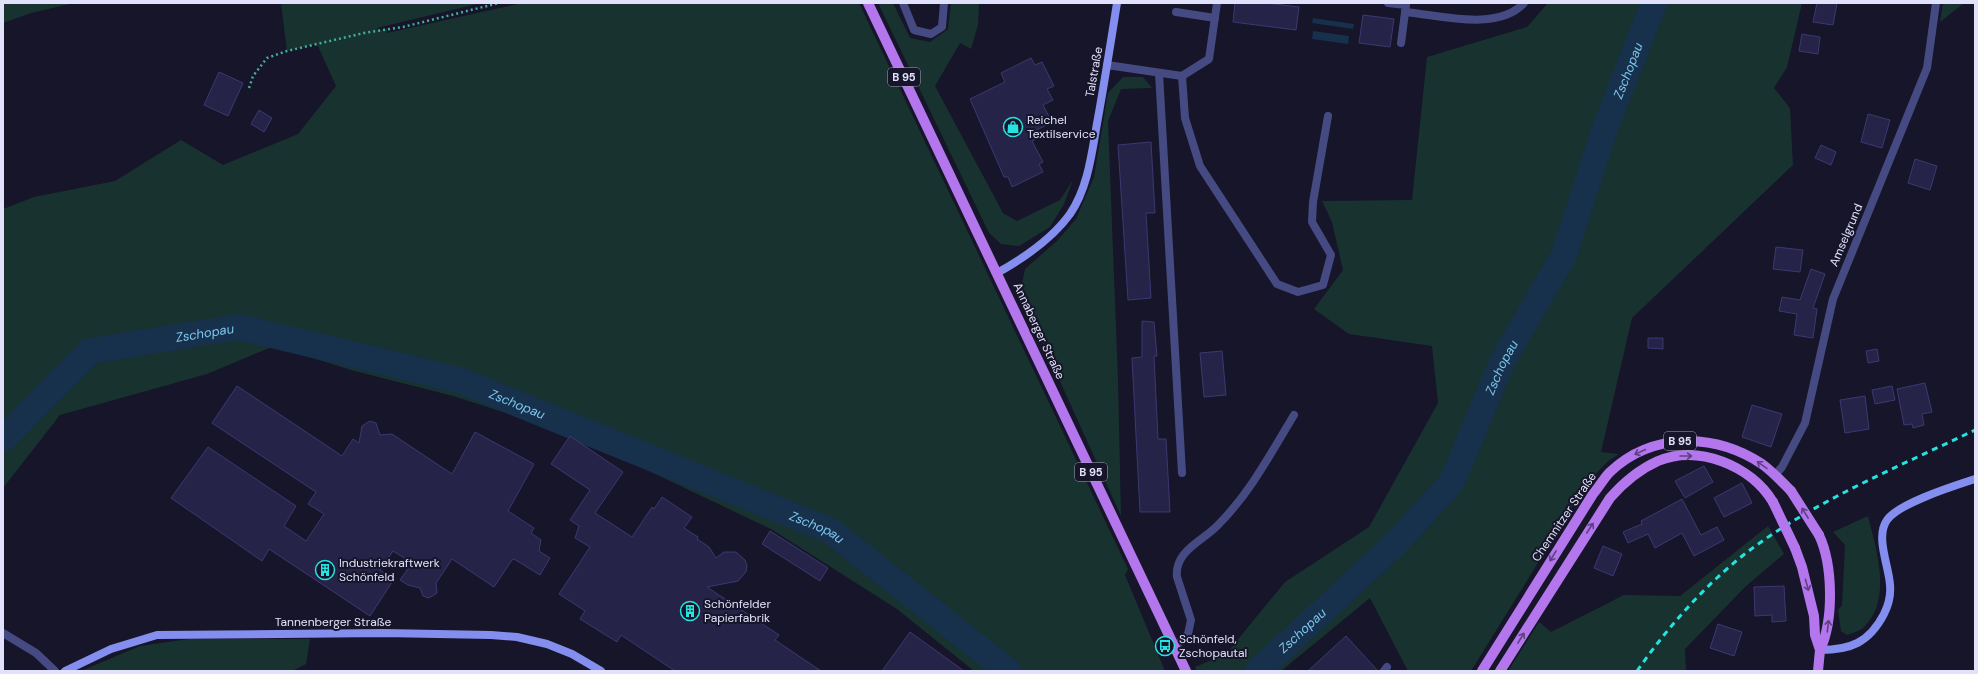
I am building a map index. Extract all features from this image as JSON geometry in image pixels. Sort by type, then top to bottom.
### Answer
[{"type":"main road","name":"Annaberger Straße","points":[[868,3],[1186,671]]},
{"type":"main road","name":"Talstraße","points":[[997,273],[1043,242],[1060,226],[1078,199],[1085,181],[1091,153],[1117,3]]},
{"type":"main road","name":"Chemnitzer Straße","points":[[1482,671],[1593,494],[1610,472],[1628,458],[1655,446],[1670,441],[1689,440],[1727,447],[1762,465],[1775,475],[1791,491],[1819,535],[1827,560],[1829,587],[1826,637],[1820,650],[1818,671]]},
{"type":"main road","name":"Chemnitzer Straße","points":[[1500,671],[1610,498],[1625,481],[1641,470],[1660,461],[1678,456],[1695,456],[1720,460],[1744,472],[1764,489],[1773,502],[1795,548],[1810,595],[1814,616],[1815,635],[1820,650]]},
{"type":"main road","points":[[1820,650],[1839,650],[1859,644],[1872,634],[1880,621],[1888,605],[1891,587],[1882,534],[1886,521],[1892,514],[1930,496],[1975,479]]},
{"type":"main road","name":"Tannenberger Straße","points":[[65,671],[111,649],[157,635],[384,633],[491,635],[517,637],[547,644],[572,654],[601,671]]},
{"type":"street","points":[[903,3],[914,30],[931,34],[942,27],[944,3]]},
{"type":"street","points":[[1107,65],[1182,76],[1209,59],[1217,3]]},
{"type":"street","points":[[1388,3],[1406,5],[1401,43]]},
{"type":"street","points":[[1405,12],[1478,20],[1508,14],[1524,3]]},
{"type":"street","name":"Amselgrund","points":[[1775,475],[1782,467],[1805,423],[1833,299],[1928,68],[1936,3]]},
{"type":"street","points":[[1176,12],[1215,18]]},
{"type":"street","points":[[1159,73],[1182,473]]},
{"type":"street","points":[[1182,76],[1185,118],[1200,166],[1277,284],[1298,292],[1323,285],[1331,254],[1312,222],[1313,202],[1328,116]]},
{"type":"street","points":[[1175,647],[1188,634],[1190,620],[1177,577],[1176,570],[1180,558],[1217,527],[1237,506],[1294,415]]},
{"type":"street","points":[[3,633],[36,653],[55,671]]},
{"type":"path","points":[[249,88],[253,76],[267,58],[287,51],[364,33],[403,27],[499,3]]},
{"type":"green space","points":[[3,3],[74,3],[31,13],[3,23]]},
{"type":"green space","points":[[281,3],[481,3],[377,28],[378,30],[387,29],[387,33],[523,3],[859,3],[1128,569],[1125,575],[1165,671],[974,671],[897,609],[771,529],[571,434],[453,396],[351,370],[274,346],[207,374],[60,415],[3,488],[3,209],[34,197],[115,181],[181,140],[223,165],[298,134],[336,86],[317,44],[287,51]]},
{"type":"green space","points":[[878,3],[893,3],[910,38],[930,42],[948,29],[951,3],[979,3],[978,25],[971,49],[960,43],[935,86],[1003,213],[1017,221],[1060,200],[1073,180],[1064,204],[1050,227],[1019,246],[1001,244],[989,233]]},
{"type":"green space","points":[[1548,3],[1802,3],[1787,67],[1774,88],[1790,108],[1793,165],[1632,318],[1601,452],[1619,454],[1607,462],[1588,482],[1471,671],[1408,671],[1370,598],[1281,671],[1197,671],[1195,667],[1226,654],[1285,582],[1369,527],[1438,403],[1432,346],[1349,334],[1314,309],[1343,270],[1332,222],[1322,201],[1412,200],[1427,57],[1527,27]]},
{"type":"green space","points":[[1943,3],[1964,3],[1940,22]]},
{"type":"green space","points":[[1123,77],[1143,77],[1152,88],[1121,89],[1108,121],[1118,380],[1121,516],[1020,293],[1025,269],[1057,241],[1076,219],[1094,177],[1108,93]]},
{"type":"green space","points":[[1868,516],[1875,543],[1880,573],[1878,602],[1873,616],[1864,627],[1847,635],[1841,631],[1838,610],[1842,605],[1845,545],[1833,532]]},
{"type":"green space","points":[[1768,526],[1784,554],[1746,586],[1685,649],[1686,671],[1508,671],[1539,622],[1551,632],[1624,595],[1680,596]]},
{"type":"green space","points":[[189,639],[310,639],[306,664],[292,671],[81,671],[140,646]]},
{"type":"water","points":[[1313,18],[1354,24],[1353,29],[1312,23]]},
{"type":"water","points":[[1313,31],[1349,36],[1348,44],[1312,39]]},
{"type":"building","points":[[1235,3],[1266,3],[1299,7],[1296,30],[1233,22]]},
{"type":"building","points":[[1817,3],[1837,3],[1833,25],[1813,22]]},
{"type":"building","points":[[1363,15],[1394,19],[1390,47],[1359,43]]},
{"type":"building","points":[[1802,34],[1820,37],[1818,54],[1799,51]]},
{"type":"building","name":"Reichel Textilservice","points":[[1031,58],[1035,65],[1042,62],[1054,86],[1047,89],[1053,100],[1043,105],[1052,122],[1035,131],[1039,138],[1032,141],[1043,162],[1039,164],[1043,172],[1012,187],[1008,177],[1004,177],[970,99],[1005,82],[1001,73]]},
{"type":"building","points":[[219,72],[243,83],[228,116],[204,105]]},
{"type":"building","points":[[259,110],[272,118],[264,132],[251,124]]},
{"type":"building","points":[[1868,114],[1890,120],[1882,148],[1861,142]]},
{"type":"building","points":[[1151,142],[1155,213],[1146,213],[1151,298],[1128,300],[1118,145]]},
{"type":"building","points":[[1821,145],[1836,152],[1831,165],[1815,158]]},
{"type":"building","points":[[1915,159],[1937,166],[1930,190],[1908,183]]},
{"type":"building","points":[[1776,247],[1803,250],[1800,272],[1773,269]]},
{"type":"building","points":[[1811,269],[1825,274],[1813,308],[1817,309],[1813,338],[1794,335],[1797,314],[1779,311],[1782,297],[1800,300]]},
{"type":"building","points":[[1142,321],[1154,322],[1157,356],[1154,356],[1158,439],[1166,439],[1170,512],[1140,512],[1132,358],[1142,357]]},
{"type":"building","points":[[1648,338],[1663,338],[1663,349],[1648,348]]},
{"type":"building","points":[[1877,349],[1879,361],[1868,363],[1866,351]]},
{"type":"building","points":[[1222,351],[1226,395],[1204,397],[1200,353]]},
{"type":"building","points":[[1925,383],[1932,412],[1922,414],[1924,425],[1913,428],[1912,424],[1904,425],[1897,389]]},
{"type":"building","points":[[237,386],[342,456],[353,439],[359,443],[362,426],[370,421],[376,423],[380,435],[392,434],[452,474],[475,432],[534,464],[508,511],[534,528],[531,533],[541,540],[539,551],[550,558],[540,575],[514,559],[512,560],[494,587],[452,559],[436,583],[437,593],[429,598],[423,596],[420,588],[408,585],[400,580],[412,563],[393,551],[380,570],[394,579],[370,616],[269,549],[262,561],[171,498],[208,447],[296,506],[284,526],[306,541],[324,514],[308,504],[316,492],[212,423]]},
{"type":"building","points":[[1892,386],[1895,400],[1875,404],[1872,390]]},
{"type":"building","points":[[1865,396],[1869,429],[1845,433],[1840,400]]},
{"type":"building","points":[[1752,405],[1782,414],[1771,447],[1742,437]]},
{"type":"building","points":[[570,436],[623,472],[595,513],[632,537],[652,507],[654,509],[662,497],[692,517],[684,528],[698,537],[697,539],[709,547],[716,558],[724,552],[736,552],[745,560],[747,566],[746,572],[738,581],[707,587],[779,635],[775,640],[821,671],[675,671],[621,635],[617,642],[580,619],[585,611],[559,594],[590,547],[575,538],[579,526],[570,520],[590,490],[551,464]]},
{"type":"building","points":[[1704,466],[1713,482],[1685,498],[1675,481]]},
{"type":"building","points":[[1742,483],[1752,503],[1724,517],[1714,498]]},
{"type":"building","points":[[1682,499],[1701,535],[1717,527],[1724,540],[1694,556],[1682,533],[1655,548],[1648,534],[1628,543],[1623,532],[1642,524],[1641,521]]},
{"type":"building","points":[[770,531],[828,568],[820,581],[762,544]]},
{"type":"building","points":[[1603,546],[1622,554],[1613,576],[1594,568]]},
{"type":"building","points":[[1784,586],[1786,621],[1772,622],[1772,615],[1755,616],[1754,587]]},
{"type":"building","points":[[1718,624],[1742,632],[1734,656],[1710,648]]},
{"type":"building","points":[[910,632],[964,671],[882,671]]},
{"type":"building","points":[[1346,636],[1378,671],[1308,671]]},
{"type":"waterway","name":"Zschopau","points":[[1258,671],[1395,544],[1452,482],[1502,362],[1564,255],[1604,131],[1654,3]]},
{"type":"waterway","name":"Zschopau","points":[[3,439],[90,351],[239,327],[459,380],[831,531],[1008,671]]},
{"type":"railway","points":[[1637,671],[1687,608],[1730,566],[1772,534],[1857,486],[1975,430]]},
{"type":"place","name":"Reichel Textilservice","points":[[1013,127]]},
{"type":"place","name":"Industriekraftwerk Schönfeld","points":[[325,570]]},
{"type":"place","name":"Schönfelder Papierfabrik","points":[[690,611]]},
{"type":"place","name":"Schönfeld, Zschopautal","points":[[1165,646]]}]
